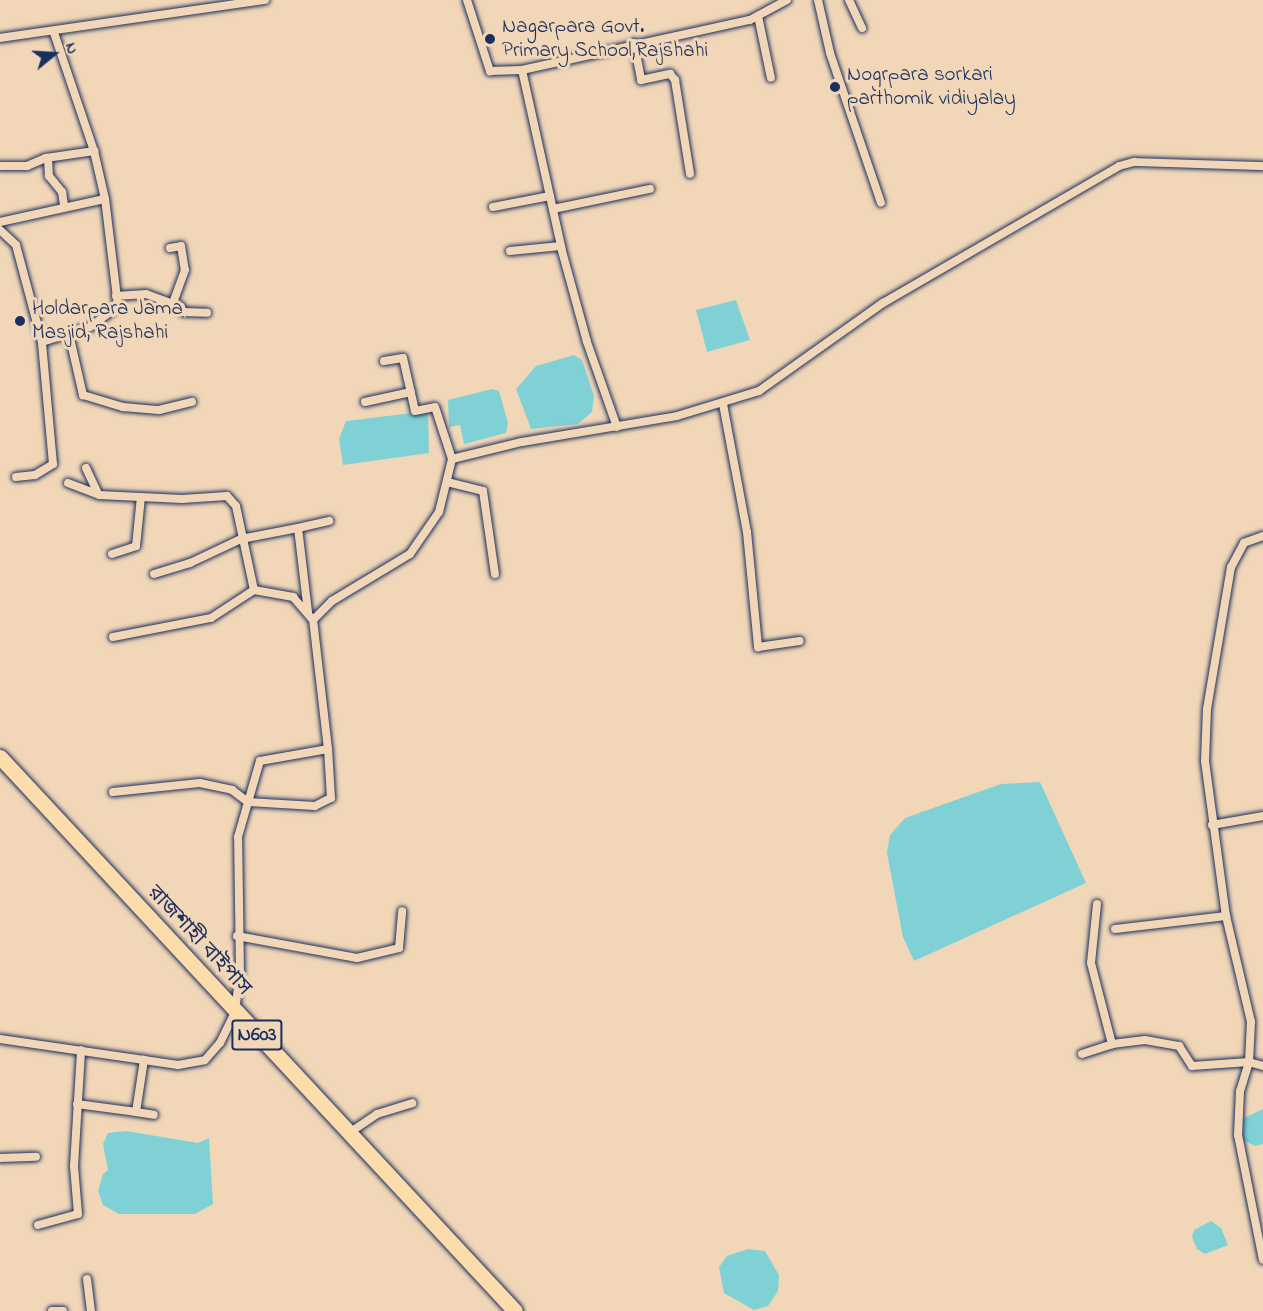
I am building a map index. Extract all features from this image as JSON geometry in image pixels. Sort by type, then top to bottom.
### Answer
[{"type":"highway","name":"রাজশাহী বাইপাস","points":[[0,757],[515,1311]]},
{"type":"street","points":[[0,38],[54,33],[265,0]]},
{"type":"street","points":[[467,0],[490,71],[522,70],[758,16],[787,0]]},
{"type":"street","points":[[818,0],[830,53],[881,203]]},
{"type":"street","points":[[849,0],[862,28]]},
{"type":"street","points":[[758,16],[771,78]]},
{"type":"street","points":[[42,342],[90,327],[117,306],[105,199],[94,151],[54,33]]},
{"type":"street","points":[[634,43],[641,80],[670,74],[675,80],[690,174]]},
{"type":"street","points":[[522,70],[561,246],[587,342],[617,427]]},
{"type":"street","points":[[0,166],[27,166],[48,158],[94,151]]},
{"type":"street","points":[[48,158],[49,176],[62,192],[64,205]]},
{"type":"street","points":[[452,459],[522,442],[617,427],[723,404],[759,391],[883,303],[1113,169],[1134,162],[1263,166]]},
{"type":"street","points":[[553,209],[651,189]]},
{"type":"street","points":[[493,207],[550,196]]},
{"type":"street","points":[[0,222],[64,205],[105,199]]},
{"type":"street","points":[[0,230],[16,245],[42,342],[53,464],[35,475],[16,477]]},
{"type":"street","points":[[170,248],[181,246],[185,270],[173,303]]},
{"type":"street","points":[[510,251],[561,246]]},
{"type":"street","points":[[116,296],[146,294],[173,303],[183,312],[207,314]]},
{"type":"street","points":[[69,334],[83,395],[141,409],[159,410],[192,402]]},
{"type":"street","points":[[311,616],[410,554],[439,512],[448,482],[452,459],[435,407],[415,411],[403,358],[384,361]]},
{"type":"street","points":[[365,402],[411,392]]},
{"type":"street","points":[[723,404],[747,532],[758,646],[800,641]]},
{"type":"street","points":[[86,468],[99,495]]},
{"type":"street","points":[[448,482],[483,491],[495,574]]},
{"type":"street","points":[[68,483],[99,495],[182,499],[227,496],[236,506],[241,539],[254,590]]},
{"type":"street","points":[[112,554],[136,546],[141,496]]},
{"type":"street","points":[[154,574],[190,563],[241,539],[329,521]]},
{"type":"street","points":[[113,792],[200,783],[232,790],[248,802],[315,806],[331,798],[328,749],[298,528]]},
{"type":"street","points":[[1263,536],[1241,547],[1229,579],[1206,709],[1206,782],[1212,825],[1226,916],[1251,1022],[1249,1062],[1240,1091],[1238,1135],[1263,1260]]},
{"type":"street","points":[[112,637],[211,618],[254,590],[293,597],[311,616]]},
{"type":"street","points":[[0,1039],[178,1065],[205,1060],[220,1043],[236,1012],[240,973],[237,936],[238,837],[260,761],[328,749]]},
{"type":"street","points":[[1212,825],[1263,816]]},
{"type":"street","points":[[1097,904],[1091,963],[1112,1044]]},
{"type":"street","points":[[237,936],[357,958],[399,948],[402,911]]},
{"type":"street","points":[[1115,929],[1226,916]]},
{"type":"street","points":[[1082,1054],[1112,1044],[1145,1040],[1173,1044],[1192,1066],[1249,1062],[1263,1066]]},
{"type":"street","points":[[38,1225],[78,1214],[74,1166],[81,1050]]},
{"type":"street","points":[[136,1112],[144,1060]]},
{"type":"street","points":[[349,1133],[377,1114],[412,1103]]},
{"type":"street","points":[[77,1104],[154,1115]]},
{"type":"street","points":[[0,1158],[36,1157]]},
{"type":"street","points":[[87,1279],[91,1311]]},
{"type":"street","points":[[52,1311],[63,1311]]},
{"type":"water","points":[[736,300],[750,340],[707,352],[696,310]]},
{"type":"water","points":[[574,355],[582,360],[594,396],[592,412],[578,424],[531,429],[516,389],[536,366]]},
{"type":"water","points":[[492,389],[499,391],[508,423],[506,433],[464,444],[460,425],[449,427],[448,400]]},
{"type":"water","points":[[428,411],[429,453],[343,465],[339,439],[346,421]]},
{"type":"water","points":[[1040,782],[1086,883],[914,961],[903,937],[887,853],[890,835],[905,818],[1001,784]]},
{"type":"water","points":[[1263,1109],[1263,1144],[1255,1146],[1243,1140],[1244,1118]]},
{"type":"water","points":[[126,1131],[198,1143],[209,1138],[213,1204],[195,1214],[119,1214],[103,1205],[98,1191],[103,1174],[108,1170],[103,1144],[108,1133]]},
{"type":"water","points":[[1211,1221],[1221,1228],[1228,1245],[1205,1254],[1197,1249],[1192,1237],[1194,1230]]},
{"type":"water","points":[[748,1249],[765,1251],[779,1275],[778,1291],[768,1306],[754,1310],[724,1293],[719,1267],[727,1256]]},
{"type":"place","name":"Nagarpara Govt. Primary School,Rajshahi","points":[[490,39]]},
{"type":"place","name":"Nogrpara sorkari parthomik vidiyalay","points":[[835,87]]},
{"type":"place","name":"Holdarpara Jama Masjid, Rajshahi","points":[[20,321]]}]
